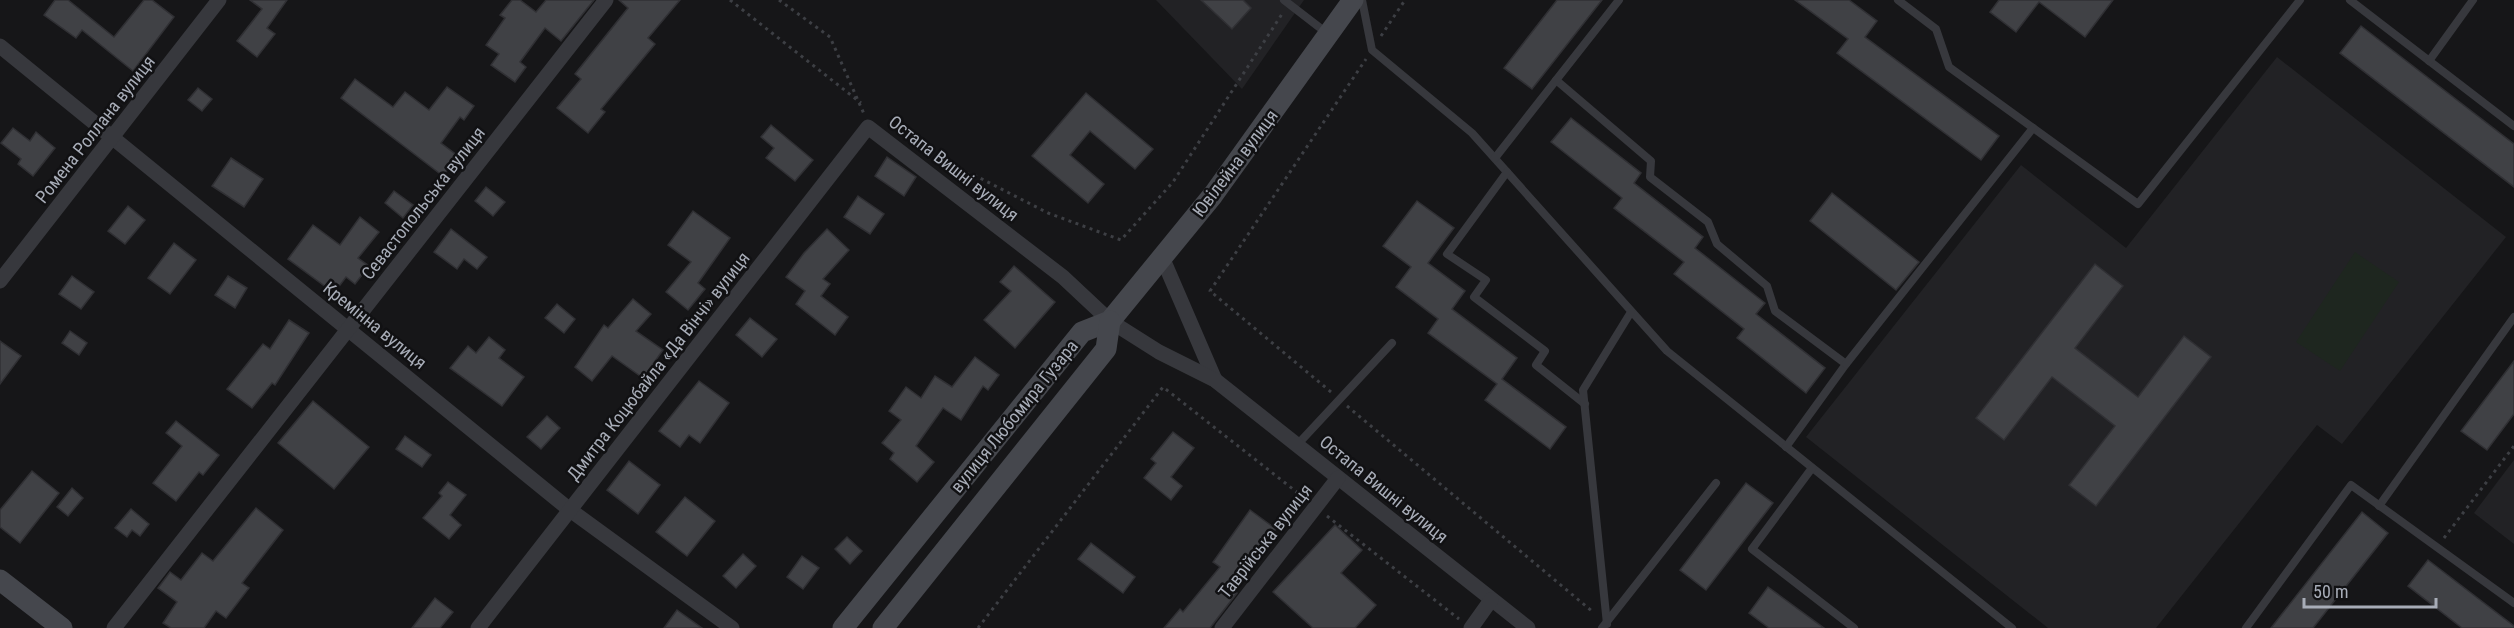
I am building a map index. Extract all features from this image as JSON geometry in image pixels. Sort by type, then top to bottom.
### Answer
[{"type":"street","name":"Ромена Роллана вулиця","points":[[0,281],[115,137],[219,0]]},
{"type":"street","name":"Севастопольська вулиця","points":[[114,628],[606,0]]},
{"type":"street","name":"Ювілейна вулиця","points":[[1110,321],[1252,144],[1353,0]]},
{"type":"street","name":"Кремінна вулиця","points":[[0,46],[115,137],[570,510],[732,628]]},
{"type":"street","name":"Остапа Вишні вулиця","points":[[868,127],[1063,277],[1110,321],[1158,352],[1215,380],[1528,628]]},
{"type":"street","name":"Дмитра Коцюбайла «Да Вінчі» вулиця","points":[[478,628],[868,127]]},
{"type":"street","points":[[1162,257],[1215,380]]},
{"type":"street","name":"вулиця Любомира Гузара","points":[[843,628],[1082,332],[1110,321],[1106,349],[883,628]]},
{"type":"street","name":"Таврійська вулиця","points":[[1222,628],[1338,478]]},
{"type":"street","points":[[0,580],[62,628]]},
{"type":"street","points":[[1466,624],[1491,600]]},
{"type":"lane","points":[[1362,0],[1372,50],[1472,133],[1667,351],[2012,628]]},
{"type":"lane","points":[[1495,158],[1619,0]]},
{"type":"lane","points":[[1898,0],[1936,29],[1949,67],[2138,204],[2300,0]]},
{"type":"lane","points":[[2350,0],[2514,126]]},
{"type":"lane","points":[[2429,61],[2473,0]]},
{"type":"lane","points":[[1286,2],[1329,34]]},
{"type":"lane","points":[[1556,80],[1651,161],[1650,177],[1708,222],[1717,244],[1767,286],[1775,311],[1846,364]]},
{"type":"lane","points":[[1786,447],[1846,364],[2033,128]]},
{"type":"lane","points":[[1507,172],[1447,254],[1486,280],[1474,297],[1545,351],[1536,365],[1585,404]]},
{"type":"lane","points":[[1605,626],[1583,390],[1631,312]]},
{"type":"lane","points":[[2379,506],[2514,317]]},
{"type":"lane","points":[[1298,444],[1392,343]]},
{"type":"lane","points":[[1812,468],[1752,549],[1854,628]]},
{"type":"lane","points":[[1605,626],[1716,483]]},
{"type":"lane","points":[[2246,628],[2351,485],[2514,603]]},
{"type":"path","points":[[730,0],[861,103]]},
{"type":"path","name":"Остапа Вишні вулиця","points":[[779,0],[830,37],[861,103],[868,127]]},
{"type":"path","points":[[1405,0],[1210,291],[1605,626]]},
{"type":"path","points":[[945,169],[976,176],[1048,213],[1121,240],[1173,182],[1286,2]]},
{"type":"path","points":[[978,628],[1163,387],[1466,624]]},
{"type":"path","points":[[2437,547],[2514,446]]},
{"type":"shaded area","points":[[1156,0],[1304,0],[1242,89]]},
{"type":"shaded area","points":[[2277,57],[2506,237],[2342,444],[2317,425],[2156,628],[2048,628],[1806,437],[2021,165],[2126,248]]},
{"type":"shaded area","points":[[2355,252],[2399,282],[2340,371],[2296,342]]},
{"type":"shaded area","points":[[2514,460],[2514,544],[2474,513]]},
{"type":"building","points":[[55,0],[68,0],[114,37],[144,0],[152,0],[174,17],[133,71],[82,30],[76,38],[44,15]]},
{"type":"building","points":[[250,0],[287,0],[267,28],[275,34],[257,57],[237,41],[262,9]]},
{"type":"building","points":[[512,0],[520,0],[536,12],[546,0],[594,0],[561,41],[545,28],[520,62],[526,67],[515,82],[491,65],[499,54],[486,45],[505,18],[500,15]]},
{"type":"building","points":[[619,0],[680,0],[648,38],[655,44],[601,109],[605,112],[588,133],[557,108],[581,79],[575,74],[628,8]]},
{"type":"building","points":[[1201,0],[1243,0],[1251,8],[1232,29]]},
{"type":"building","points":[[1557,0],[1602,0],[1532,89],[1504,68]]},
{"type":"building","points":[[1795,0],[1849,0],[1877,21],[1865,37],[1999,136],[1981,160],[1837,53],[1848,39]]},
{"type":"building","points":[[1999,0],[2113,0],[2085,37],[2039,2],[2016,32],[1990,12]]},
{"type":"building","points":[[2361,26],[2514,144],[2514,187],[2340,53]]},
{"type":"building","points":[[355,79],[393,107],[405,92],[429,110],[447,87],[474,106],[464,120],[460,117],[441,143],[458,156],[443,176],[341,98]]},
{"type":"building","points":[[198,88],[212,99],[202,111],[188,100]]},
{"type":"building","points":[[1086,93],[1153,149],[1135,169],[1090,131],[1070,155],[1104,184],[1088,203],[1032,156]]},
{"type":"building","points":[[1571,118],[1641,173],[1634,183],[1703,237],[1695,248],[1765,303],[1756,314],[1825,368],[1806,393],[1737,338],[1744,329],[1674,274],[1684,262],[1614,208],[1622,198],[1551,142]]},
{"type":"building","points":[[771,125],[813,160],[795,181],[766,158],[774,148],[761,137]]},
{"type":"building","points":[[13,128],[30,141],[36,132],[55,148],[33,176],[18,164],[21,159],[1,143]]},
{"type":"building","points":[[887,157],[916,177],[904,196],[875,176]]},
{"type":"building","points":[[231,158],[263,179],[244,207],[212,186]]},
{"type":"building","points":[[486,187],[505,202],[493,216],[475,201]]},
{"type":"building","points":[[394,191],[413,205],[403,218],[385,203]]},
{"type":"building","points":[[1832,193],[1919,262],[1896,290],[1810,221]]},
{"type":"building","points":[[858,196],[884,214],[870,234],[844,217]]},
{"type":"building","points":[[1417,201],[1454,228],[1428,263],[1465,291],[1452,309],[1517,358],[1502,379],[1566,427],[1550,449],[1485,400],[1497,384],[1428,333],[1438,319],[1396,287],[1411,267],[1383,246]]},
{"type":"building","points":[[128,206],[145,220],[125,244],[108,231]]},
{"type":"building","points":[[693,211],[730,238],[698,283],[705,289],[688,310],[666,292],[691,262],[668,245]]},
{"type":"building","points":[[360,217],[379,232],[358,258],[369,266],[355,284],[346,277],[334,293],[288,259],[313,225],[340,245]]},
{"type":"building","points":[[451,229],[487,257],[477,269],[464,259],[457,269],[434,252]]},
{"type":"building","points":[[827,229],[849,250],[823,279],[830,284],[821,296],[848,317],[835,335],[796,304],[805,291],[786,277],[804,253]]},
{"type":"building","points":[[174,243],[196,260],[170,294],[148,278]]},
{"type":"building","points":[[2095,264],[2123,286],[2075,348],[2138,397],[2184,336],[2211,357],[2096,506],[2069,485],[2115,426],[2052,377],[2004,440],[1976,418]]},
{"type":"building","points":[[1014,266],[1055,302],[1015,348],[984,320],[1011,291],[1000,282]]},
{"type":"building","points":[[72,276],[94,292],[81,309],[59,294]]},
{"type":"building","points":[[228,276],[247,288],[235,308],[215,295]]},
{"type":"building","points":[[633,299],[651,314],[636,331],[663,350],[643,378],[612,356],[592,381],[575,367],[604,325],[608,328]]},
{"type":"building","points":[[557,304],[575,319],[564,333],[545,318]]},
{"type":"building","points":[[750,318],[777,339],[762,357],[736,335]]},
{"type":"building","points":[[289,320],[309,333],[275,385],[272,383],[252,408],[227,389],[263,344],[270,349]]},
{"type":"building","points":[[70,331],[87,343],[79,355],[62,343]]},
{"type":"building","points":[[489,337],[505,350],[499,358],[524,377],[502,406],[450,368],[468,346],[476,353]]},
{"type":"building","points":[[0,341],[21,356],[0,384]]},
{"type":"building","points":[[975,357],[999,375],[988,390],[983,386],[961,420],[943,408],[916,446],[934,462],[917,482],[890,459],[894,453],[882,443],[901,420],[889,411],[906,387],[921,398],[935,376],[952,387]]},
{"type":"building","points":[[2514,361],[2514,414],[2487,450],[2461,431]]},
{"type":"building","points":[[699,381],[729,403],[700,443],[689,435],[680,447],[659,431]]},
{"type":"building","points":[[313,401],[369,447],[334,489],[278,443]]},
{"type":"building","points":[[547,416],[560,428],[541,449],[527,437]]},
{"type":"building","points":[[176,421],[219,455],[203,475],[199,472],[176,501],[153,483],[182,446],[166,433]]},
{"type":"building","points":[[1173,432],[1194,448],[1171,477],[1182,486],[1171,500],[1144,478],[1156,463],[1151,459]]},
{"type":"building","points":[[405,436],[431,455],[422,467],[396,449]]},
{"type":"building","points":[[629,461],[660,485],[638,514],[607,490]]},
{"type":"building","points":[[32,471],[59,493],[20,543],[0,527],[0,510]]},
{"type":"building","points":[[448,482],[466,495],[450,515],[461,525],[449,539],[423,518],[442,496],[439,493]]},
{"type":"building","points":[[1746,483],[1773,503],[1706,590],[1680,570]]},
{"type":"building","points":[[72,488],[83,498],[68,516],[57,507]]},
{"type":"building","points":[[685,497],[715,521],[687,556],[656,532]]},
{"type":"building","points":[[256,508],[283,530],[242,583],[249,588],[226,618],[216,611],[204,628],[171,628],[163,623],[177,602],[158,588],[170,572],[181,580],[202,553],[213,561]]},
{"type":"building","points":[[131,509],[149,524],[140,536],[132,530],[127,537],[115,528]]},
{"type":"building","points":[[1250,510],[1276,529],[1229,586],[1237,593],[1210,628],[1164,628],[1180,609],[1183,612],[1220,567],[1213,562]]},
{"type":"building","points":[[2362,512],[2388,533],[2313,628],[2271,628]]},
{"type":"building","points":[[1335,525],[1362,550],[1341,573],[1376,605],[1355,628],[1313,628],[1273,592]]},
{"type":"building","points":[[847,537],[862,551],[850,564],[835,549]]},
{"type":"building","points":[[1091,543],[1135,577],[1123,593],[1078,559]]},
{"type":"building","points":[[743,554],[756,566],[736,588],[723,576]]},
{"type":"building","points":[[802,556],[819,568],[803,589],[787,577]]},
{"type":"building","points":[[2428,560],[2514,628],[2462,628],[2408,586]]},
{"type":"building","points":[[1768,587],[1824,628],[1769,628],[1749,613]]},
{"type":"building","points":[[435,598],[453,612],[440,628],[412,628]]},
{"type":"building","points":[[677,610],[702,628],[664,628]]}]
